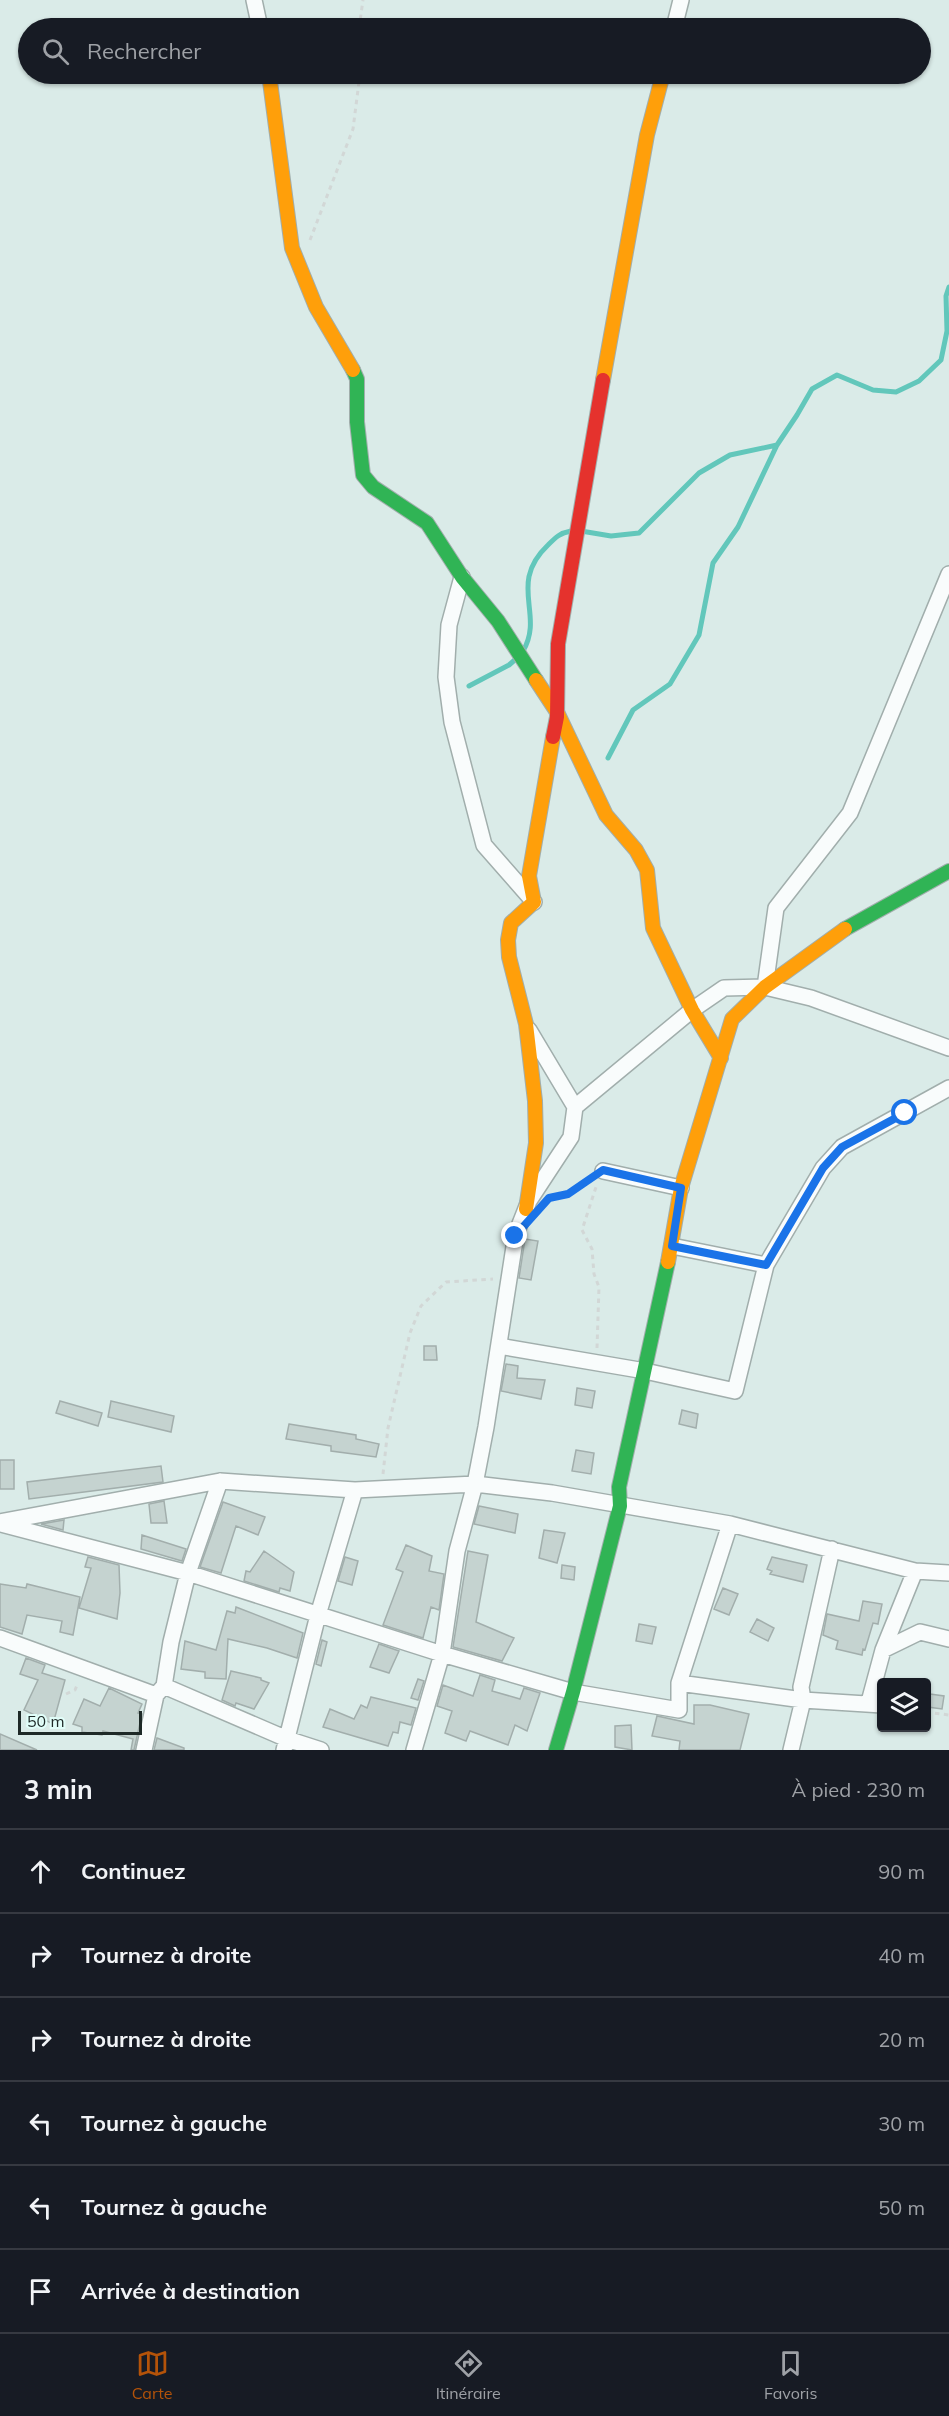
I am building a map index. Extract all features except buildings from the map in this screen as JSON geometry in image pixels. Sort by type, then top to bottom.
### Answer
[{"type":"street","points":[[254,0],[258,18]]},
{"type":"street","points":[[676,18],[681,0]]},
{"type":"street","points":[[271,84],[292,248],[316,307],[341,347],[357,379],[357,422],[363,475],[373,487],[427,523],[462,577],[498,621],[557,712],[606,815],[636,850],[647,870],[653,928],[692,1011],[721,1058]]},
{"type":"street","points":[[534,902],[529,876],[557,712],[558,644],[647,135],[660,84]]},
{"type":"street","points":[[765,987],[776,908],[850,813],[949,574]]},
{"type":"street","points":[[462,577],[449,625],[446,677],[452,722],[484,845],[534,902]]},
{"type":"street","points":[[556,1750],[620,1506],[619,1487],[672,1246],[681,1188],[732,1019],[765,987],[835,935],[949,871]]},
{"type":"street","points":[[526,1209],[536,1143],[535,1101],[526,1024],[509,957],[508,940],[511,923],[534,902]]},
{"type":"street","points":[[575,1107],[692,1011],[724,988],[765,987],[811,998],[949,1048]]},
{"type":"street","points":[[414,1750],[442,1654],[457,1551],[475,1484],[516,1234],[526,1209],[571,1137],[575,1107],[526,1024]]},
{"type":"street","points":[[499,1346],[645,1371],[735,1391],[766,1265],[823,1168],[842,1147],[949,1089]]},
{"type":"street","points":[[603,1170],[681,1188]]},
{"type":"street","points":[[672,1246],[766,1265]]},
{"type":"street","points":[[144,1750],[188,1573],[220,1481]]},
{"type":"street","points":[[0,1523],[220,1481],[355,1490],[475,1484],[552,1493],[730,1524],[915,1571],[949,1573]]},
{"type":"street","points":[[285,1744],[318,1615],[355,1490]]},
{"type":"street","points":[[0,1523],[188,1573],[442,1654],[573,1692],[679,1710],[679,1683],[730,1524]]},
{"type":"street","points":[[791,1750],[803,1701],[801,1687],[832,1549]]},
{"type":"street","points":[[679,1683],[803,1701],[875,1704],[883,1650],[915,1571]]},
{"type":"street","points":[[883,1650],[920,1632],[949,1639]]},
{"type":"street","points":[[0,1638],[160,1691],[285,1744],[321,1750]]},
{"type":"path","points":[[360,18],[363,0]]},
{"type":"path","points":[[300,267],[353,129],[359,84]]},
{"type":"path","points":[[542,1205],[549,1198],[568,1194],[603,1170]]},
{"type":"path","points":[[596,1362],[599,1287],[594,1274],[592,1249],[582,1230],[603,1170]]},
{"type":"path","points":[[382,1488],[388,1428],[410,1333],[421,1306],[446,1282],[485,1281],[509,1276]]},
{"type":"path","points":[[931,1713],[949,1715]]},
{"type":"waterway","points":[[581,531],[611,536],[639,533],[699,473],[730,455],[777,445],[812,389],[837,375],[873,390],[896,392],[919,381],[941,360],[947,331],[946,296],[949,287]]},
{"type":"waterway","points":[[608,758],[633,710],[670,684],[699,635],[713,563],[738,527],[777,445]]},
{"type":"waterway","points":[[523,651],[529,637],[530,573],[536,559],[548,545],[558,536],[571,531]]},
{"type":"waterway","points":[[469,686],[509,665],[517,658]]},
{"type":"traffic: fast","points":[[353,370],[357,379],[357,422],[363,475],[373,487],[427,523],[462,577],[498,621],[536,680]]},
{"type":"traffic: fast","points":[[845,929],[949,871]]},
{"type":"traffic: fast","points":[[556,1750],[620,1506],[619,1487],[668,1262]]},
{"type":"traffic: slow","points":[[270,84],[292,248],[316,307],[353,370]]},
{"type":"traffic: slow","points":[[603,380],[647,135],[660,84]]},
{"type":"traffic: slow","points":[[536,680],[557,712],[606,815],[636,850],[647,870],[653,928],[692,1010],[721,1058]]},
{"type":"traffic: slow","points":[[526,1209],[536,1143],[535,1101],[526,1024],[509,957],[508,940],[511,923],[534,902],[529,876],[553,737]]},
{"type":"traffic: slow","points":[[668,1262],[681,1188],[732,1019],[765,987],[845,929]]},
{"type":"traffic: jam","points":[[553,737],[557,717],[558,644],[603,380]]},
{"type":"route","points":[[515,1236],[549,1198],[568,1194],[603,1170],[681,1188],[672,1246],[766,1265],[823,1168],[842,1147],[905,1113]]}]
